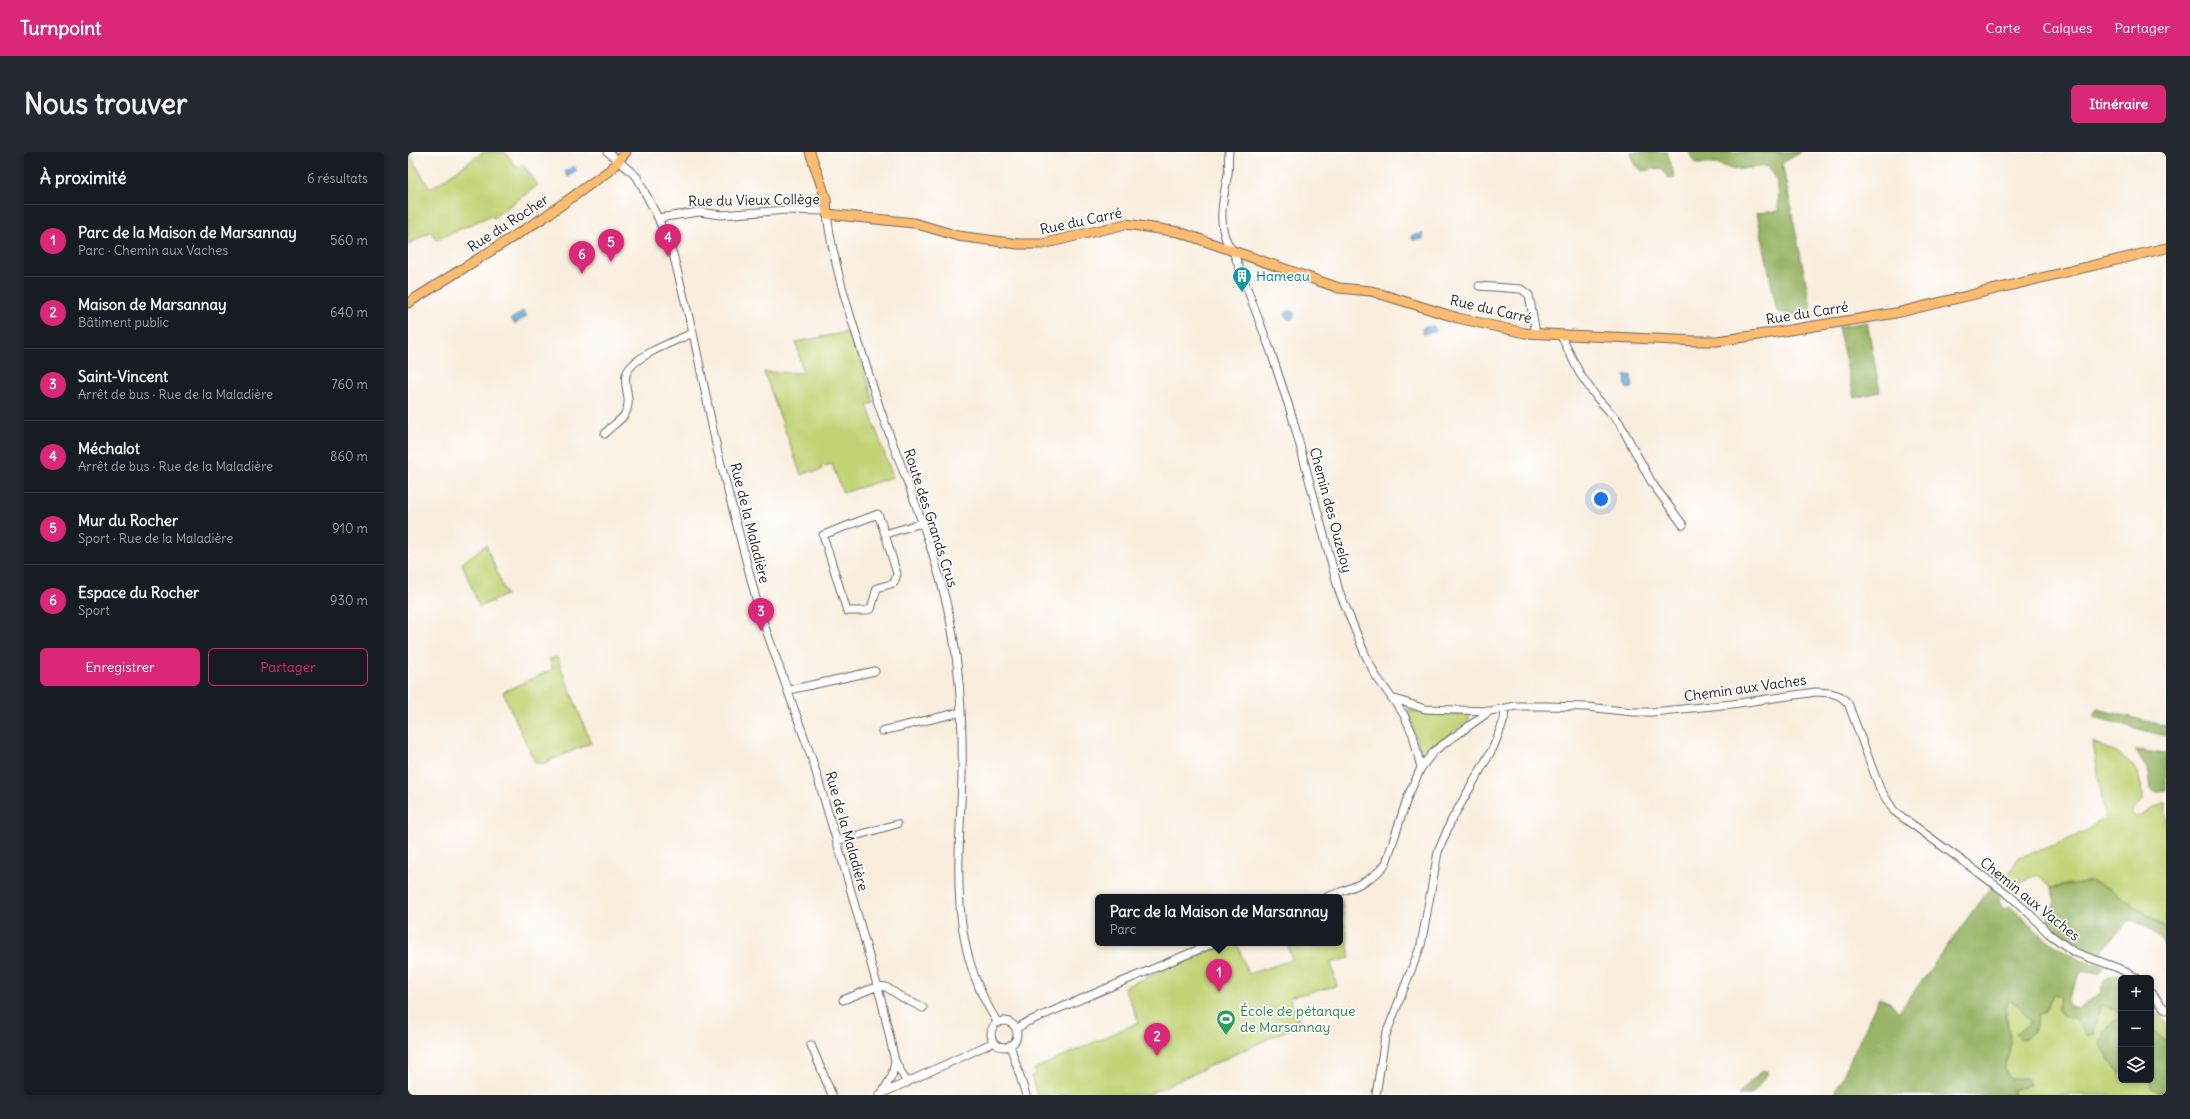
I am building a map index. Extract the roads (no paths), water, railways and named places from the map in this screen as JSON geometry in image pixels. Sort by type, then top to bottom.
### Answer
[{"type":"main road","name":"Rue du Rocher","points":[[408,303],[542,218],[610,170],[626,152]]},
{"type":"main road","points":[[810,152],[826,199],[827,213]]},
{"type":"main road","name":"Rue du Carré","points":[[827,213],[914,223],[958,236],[1018,244],[1042,244],[1126,224],[1179,232],[1339,288],[1371,292],[1458,318],[1525,333],[1561,336],[1697,341],[1758,335],[1896,313],[1939,304],[2162,249]]},
{"type":"street","name":"Rue de la Maladière","points":[[608,152],[637,177],[658,218],[673,254],[717,449],[759,610],[788,690],[837,841],[878,986],[895,1061],[903,1084]]},
{"type":"street","name":"Chemin des Ouzeloy","points":[[1229,152],[1228,172],[1223,194],[1222,211],[1225,242],[1233,251],[1271,352],[1289,409],[1340,591],[1365,654],[1376,676],[1404,715],[1412,735],[1421,768]]},
{"type":"street","name":"Rue du Vieux Collège","points":[[658,218],[699,212],[721,215],[815,209],[827,213]]},
{"type":"street","name":"Route des Grands Crus","points":[[827,213],[829,230],[849,312],[883,417],[934,559],[951,624],[961,712],[962,776],[957,874],[959,904],[965,941],[973,973],[979,991],[998,1023]]},
{"type":"street","points":[[1479,286],[1521,288],[1529,296],[1536,333]]},
{"type":"street","points":[[605,434],[626,412],[629,395],[626,375],[629,368],[642,358],[663,346],[692,334]]},
{"type":"street","points":[[1561,336],[1580,374],[1597,398],[1619,422],[1652,483],[1683,525]]},
{"type":"street","points":[[878,514],[886,534],[897,574],[894,583],[877,588],[871,609],[863,611],[847,611],[823,534],[878,514]]},
{"type":"street","points":[[886,534],[922,523]]},
{"type":"street","points":[[788,690],[875,671]]},
{"type":"street","name":"Chemin aux Vaches","points":[[1334,894],[1372,878],[1380,871],[1389,857],[1408,796],[1421,768],[1434,751],[1490,711],[1505,708],[1543,706],[1587,707],[1639,712],[1732,704],[1816,692],[1831,693],[1840,696],[1848,703],[1880,789],[1894,811],[2008,895],[2033,917],[2048,933],[2074,952],[2118,968],[2131,975]]},
{"type":"street","points":[[1392,698],[1425,709],[1490,711]]},
{"type":"street","points":[[1376,1095],[1385,1037],[1421,945],[1438,852],[1451,821],[1493,748],[1504,720],[1505,708]]},
{"type":"street","points":[[882,731],[961,712]]},
{"type":"street","points":[[837,841],[897,824]]},
{"type":"street","points":[[1016,1029],[1034,1019],[1207,946]]},
{"type":"street","points":[[843,1000],[878,986],[886,987],[923,1008]]},
{"type":"street","points":[[2154,996],[2166,1010]]},
{"type":"street","points":[[1008,1022],[1016,1029],[1016,1037],[1010,1045],[1000,1046],[994,1042],[991,1034],[998,1023],[1008,1022]]},
{"type":"street","points":[[881,1094],[994,1042]]},
{"type":"street","points":[[1010,1045],[1026,1095]]},
{"type":"street","points":[[811,1046],[832,1095]]},
{"type":"street","name":"Rue de la Maladière","points":[[881,1094],[892,1076],[895,1061]]},
{"type":"street","points":[[892,1076],[903,1084]]},
{"type":"water","points":[[574,166],[577,171],[568,177],[565,172]]},
{"type":"water","points":[[1423,234],[1423,239],[1413,240],[1411,238],[1412,235]]},
{"type":"water","points":[[1290,310],[1295,315],[1290,320],[1285,315]]},
{"type":"water","points":[[523,311],[527,316],[515,324],[511,319]]},
{"type":"water","points":[[1433,326],[1436,329],[1435,332],[1423,334],[1422,328]]},
{"type":"water","points":[[1631,375],[1633,387],[1629,389],[1626,388],[1625,376]]},
{"type":"place","name":"Méchalot","points":[[668,257]]},
{"type":"place","name":"Mur du Rocher","points":[[611,262]]},
{"type":"place","name":"Espace du Rocher","points":[[582,274]]},
{"type":"place","name":"Hameau","points":[[1242,293]]},
{"type":"place","name":"Saint-Vincent","points":[[761,631]]},
{"type":"place","name":"Parc de la Maison de Marsannay","points":[[1219,992]]},
{"type":"place","name":"École de pétanque de Marsannay","points":[[1226,1036]]},
{"type":"place","name":"Maison de Marsannay","points":[[1157,1056]]}]
